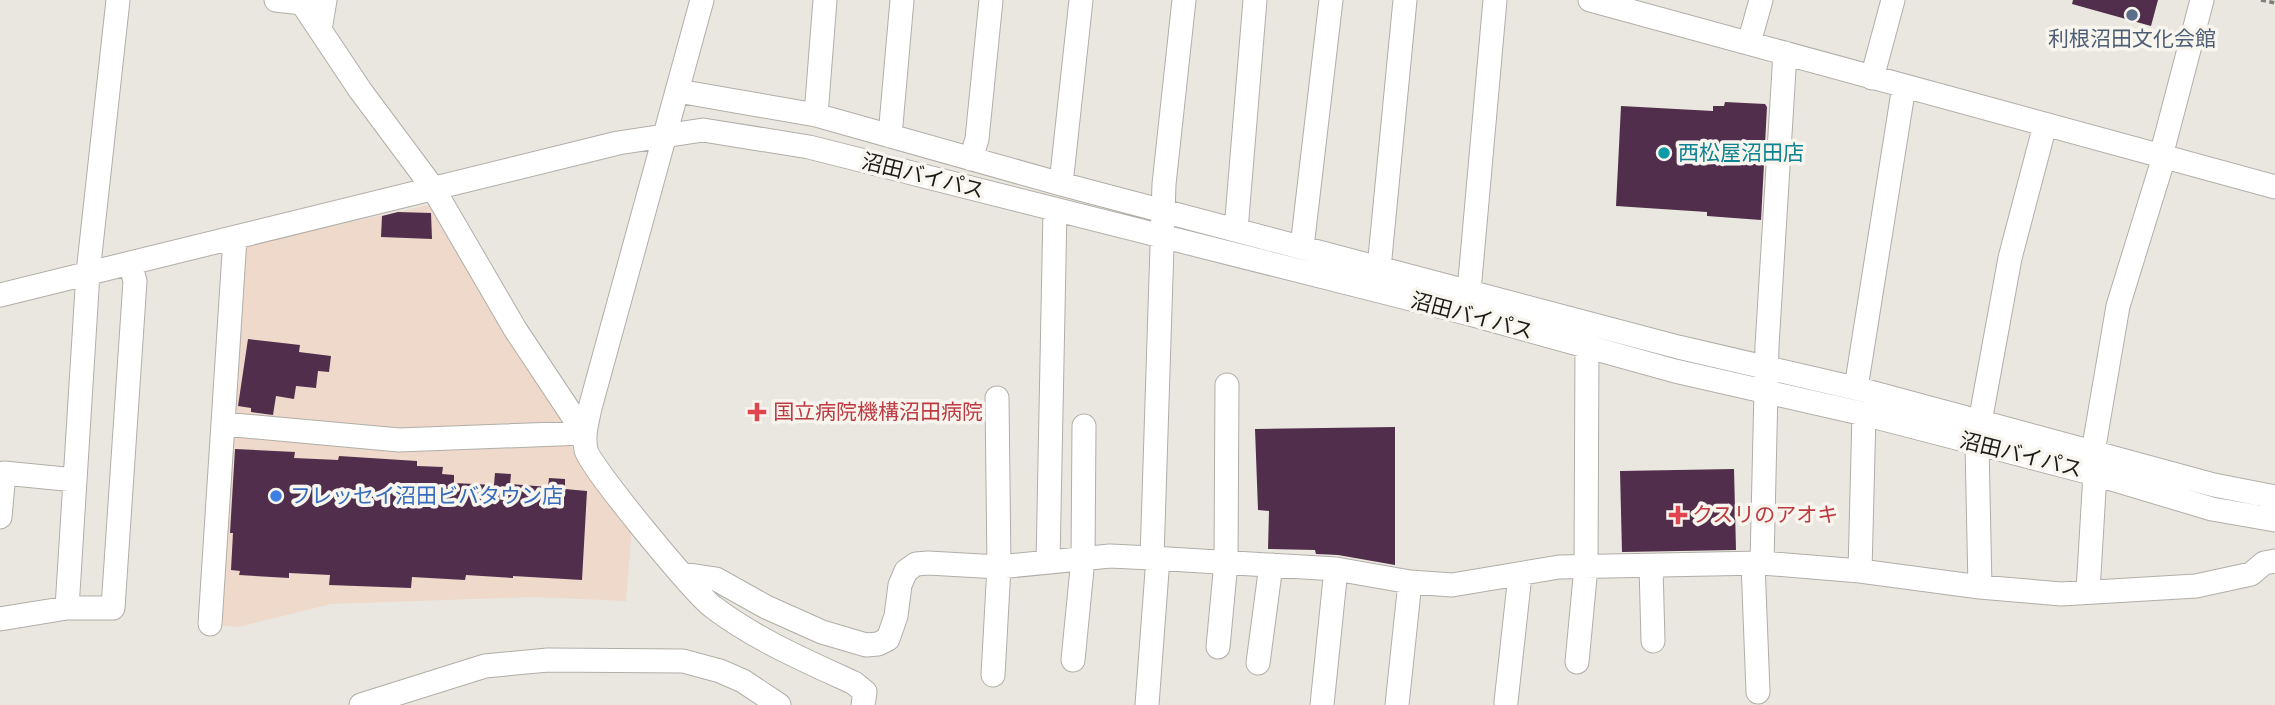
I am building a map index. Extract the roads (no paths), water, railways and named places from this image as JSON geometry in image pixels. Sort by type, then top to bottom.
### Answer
[{"type":"street","points":[[67,608],[88,273],[118,0]]},
{"type":"street","points":[[276,0],[301,1],[360,90],[433,188],[515,329],[584,433]]},
{"type":"street","points":[[320,30],[325,0]]},
{"type":"street","points":[[702,0],[584,433],[586,453],[710,605],[748,632],[854,682],[865,692],[863,705]]},
{"type":"street","points":[[816,115],[825,0]]},
{"type":"street","points":[[890,136],[902,0]]},
{"type":"street","points":[[971,159],[976,139],[991,0]]},
{"type":"street","points":[[1061,184],[1081,0]]},
{"type":"street","points":[[1147,705],[1155,558],[1163,211],[1184,0]]},
{"type":"street","points":[[1236,230],[1255,0]]},
{"type":"street","points":[[1302,247],[1331,0]]},
{"type":"street","points":[[1379,268],[1405,0]]},
{"type":"street","points":[[1469,291],[1495,0]]},
{"type":"street","points":[[1590,0],[1665,10],[1749,43],[2275,187]]},
{"type":"street","points":[[1749,43],[1761,0]]},
{"type":"street","points":[[1872,78],[1893,0]]},
{"type":"street","points":[[2088,591],[2094,463],[2118,306],[2162,156],[2202,0]]},
{"type":"street","points":[[1758,692],[1758,563],[1766,367],[1785,53]]},
{"type":"street","points":[[1856,388],[1904,86]]},
{"type":"street","name":"沼田バイパス","points":[[678,91],[816,115],[1061,184],[1678,347],[1856,388],[1979,433]]},
{"type":"street","points":[[1979,587],[1979,433],[2010,258],[2045,125]]},
{"type":"street","name":"沼田バイパス","points":[[0,295],[618,143],[703,130],[809,147],[1466,313],[1675,371],[1864,414],[1979,433],[2094,463],[2275,497]]},
{"type":"street","points":[[1048,562],[1055,210]]},
{"type":"street","points":[[210,624],[235,239]]},
{"type":"street","points":[[0,619],[67,608],[113,608],[135,281],[130,263]]},
{"type":"street","points":[[1577,662],[1586,567],[1587,347]]},
{"type":"street","points":[[1218,646],[1226,562],[1227,385]]},
{"type":"street","points":[[993,675],[999,566],[998,398]]},
{"type":"street","points":[[1860,571],[1864,414]]},
{"type":"street","points":[[223,424],[399,440],[584,433]]},
{"type":"street","points":[[1073,660],[1083,559],[1084,426]]},
{"type":"street","name":"沼田バイパス","points":[[2094,463],[2212,509],[2275,520]]},
{"type":"street","points":[[0,517],[4,473],[75,480]]},
{"type":"street","points":[[683,574],[716,579],[766,607],[821,632],[866,645],[878,644],[888,639],[896,616],[900,585],[906,571],[916,564],[999,566],[1110,556],[1336,569],[1410,582],[1452,585],[1559,567],[1758,563],[1860,571],[1979,587],[2061,594],[2196,586],[2251,574],[2264,563],[2275,561]]},
{"type":"street","points":[[1258,663],[1271,565]]},
{"type":"street","points":[[1651,566],[1653,641]]},
{"type":"street","points":[[1322,705],[1336,569]]},
{"type":"street","points":[[1506,702],[1520,575]]},
{"type":"street","points":[[1397,705],[1410,582]]},
{"type":"street","points":[[360,705],[485,666],[548,660],[683,661],[720,671],[743,681],[779,705]]},
{"type":"place","name":"利根沼田文化会館","points":[[2132,15]]},
{"type":"place","name":"西松屋沼田店","points":[[1664,153]]},
{"type":"place","name":"国立病院機構沼田病院","points":[[757,412]]},
{"type":"place","name":"フレッセイ沼田ビバタウン店","points":[[276,496]]},
{"type":"place","name":"クスリのアオキ","points":[[1678,515]]}]
